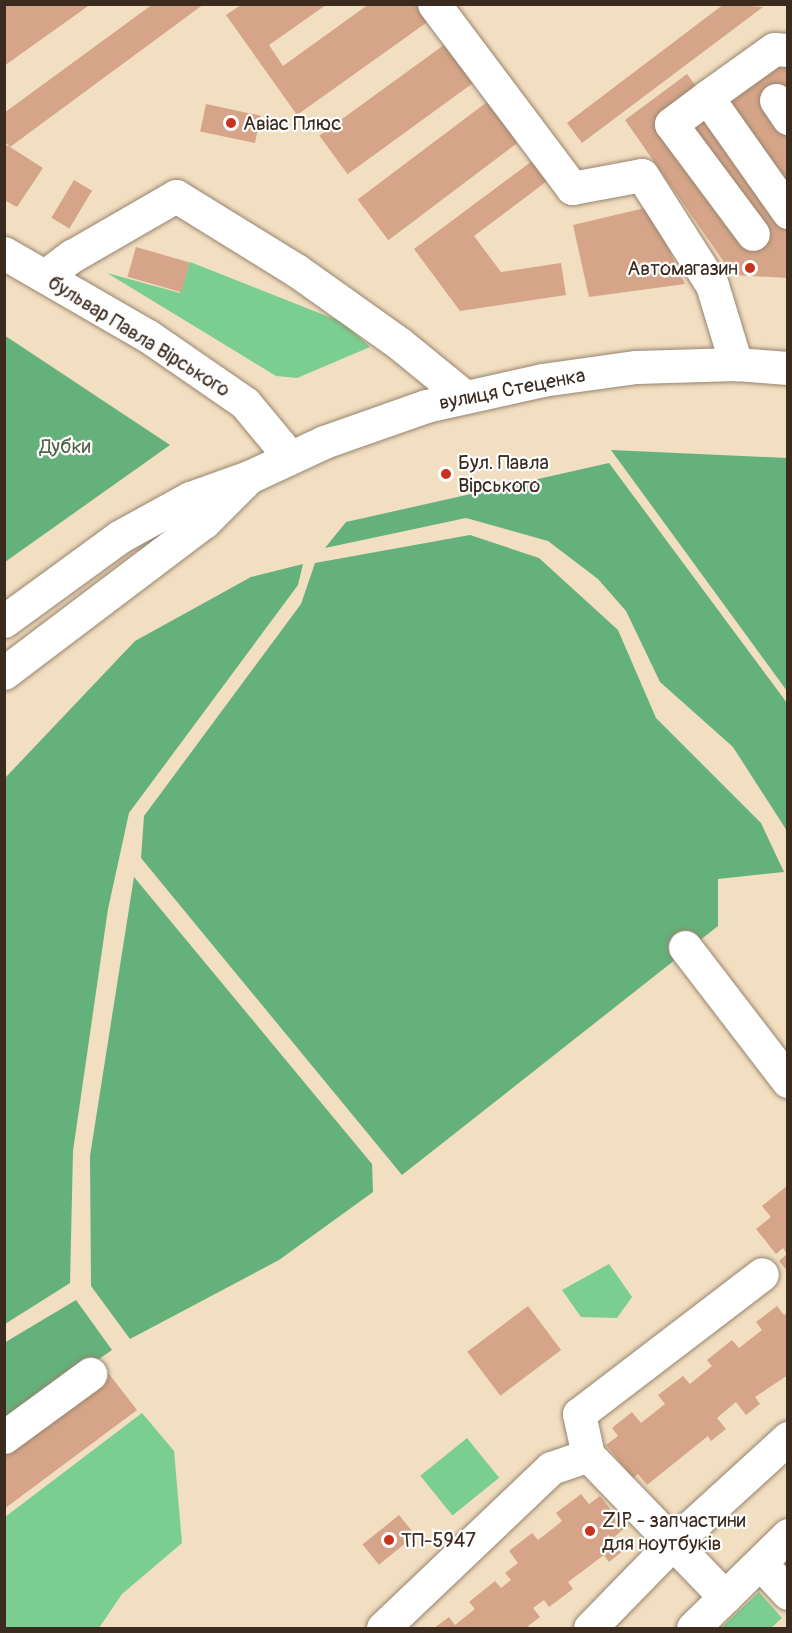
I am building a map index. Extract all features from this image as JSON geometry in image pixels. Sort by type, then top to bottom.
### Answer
[{"type":"main road","points":[[434,4],[572,188],[642,175],[712,285],[736,364]]},
{"type":"main road","points":[[753,234],[671,124],[774,49],[788,50]]},
{"type":"main road","points":[[707,97],[785,203]]},
{"type":"main road","points":[[45,276],[72,256],[176,196],[296,270],[400,344],[465,397]]},
{"type":"main road","name":"бульвар Павла Вірського","points":[[4,253],[148,336],[245,403],[289,456]]},
{"type":"main road","name":"вулиця Стеценка","points":[[4,621],[119,537],[190,498],[249,477],[289,456],[426,406],[542,380],[636,368],[736,364],[788,368]]},
{"type":"main road","name":"вулиця Стеценка","points":[[4,673],[204,522],[249,477]]},
{"type":"main road","points":[[685,947],[788,1081]]},
{"type":"main road","points":[[725,1597],[588,1455],[579,1414],[762,1274]]},
{"type":"main road","points":[[4,1437],[90,1374]]},
{"type":"main road","points":[[590,1629],[673,1543],[788,1438]]},
{"type":"main road","points":[[383,1629],[550,1468],[588,1455]]},
{"type":"main road","points":[[693,1629],[788,1535]]},
{"type":"main road","points":[[760,1563],[788,1593]]},
{"type":"green space","points":[[190,262],[342,322],[370,347],[297,378],[276,376],[107,273],[180,293]]},
{"type":"green space","name":"Дубки","points":[[4,335],[170,445],[5,562],[4,562]]},
{"type":"green space","points":[[611,450],[787,458],[787,691]]},
{"type":"green space","points":[[609,463],[787,703],[787,831],[733,747],[660,682],[626,611],[598,579],[548,541],[466,518],[325,548],[346,522]]},
{"type":"green space","points":[[470,535],[539,558],[618,630],[656,718],[761,823],[784,872],[718,879],[718,926],[402,1175],[141,858],[144,816],[301,604],[315,563]]},
{"type":"green space","points":[[303,564],[298,585],[129,813],[108,909],[73,1151],[70,1283],[5,1324],[5,778],[135,641],[251,577]]},
{"type":"green space","points":[[134,877],[372,1164],[373,1192],[279,1260],[130,1339],[91,1286],[90,1156]]},
{"type":"green space","points":[[609,1264],[632,1297],[617,1318],[581,1317],[562,1290]]},
{"type":"green space","points":[[76,1300],[112,1350],[5,1424],[4,1343]]},
{"type":"green space","points":[[142,1413],[174,1451],[182,1543],[122,1594],[99,1628],[5,1628],[5,1517]]},
{"type":"green space","points":[[467,1438],[499,1478],[452,1515],[420,1476]]},
{"type":"green space","points":[[759,1592],[782,1618],[771,1628],[721,1628]]},
{"type":"building","points":[[4,4],[91,4],[4,66]]},
{"type":"building","points":[[153,4],[204,4],[10,147],[4,141],[4,113]]},
{"type":"building","points":[[369,4],[423,4],[433,18],[297,115],[226,15],[241,5],[326,5],[269,45],[283,66]]},
{"type":"building","points":[[724,4],[763,7],[582,143],[567,123]]},
{"type":"building","points":[[448,42],[476,81],[348,174],[319,135]]},
{"type":"building","points":[[778,62],[788,62],[788,91],[762,97],[788,136],[788,178],[779,183],[724,97]]},
{"type":"building","points":[[687,74],[699,90],[657,120],[768,233],[695,129],[713,115],[788,219],[788,278],[733,275],[625,120]]},
{"type":"building","points":[[491,99],[522,140],[388,240],[358,200]]},
{"type":"building","name":"Авіас Плюс","points":[[206,104],[261,116],[255,143],[200,131]]},
{"type":"building","points":[[4,144],[43,168],[17,207],[4,200]]},
{"type":"building","points":[[536,158],[551,178],[474,236],[501,272],[561,263],[566,295],[460,311],[414,249]]},
{"type":"building","points":[[74,180],[92,191],[69,229],[51,218]]},
{"type":"building","points":[[649,207],[685,284],[589,297],[573,225]]},
{"type":"building","points":[[136,247],[190,262],[181,292],[127,277]]},
{"type":"building","points":[[788,1185],[788,1272],[779,1261],[787,1254],[783,1248],[776,1254],[756,1229],[771,1217],[762,1206]]},
{"type":"building","points":[[528,1306],[561,1350],[500,1396],[467,1352]]},
{"type":"building","points":[[777,1306],[784,1315],[788,1312],[788,1375],[755,1397],[760,1404],[746,1415],[736,1402],[717,1418],[726,1429],[711,1441],[708,1436],[647,1485],[638,1474],[633,1478],[606,1445],[618,1436],[612,1428],[632,1412],[641,1423],[665,1404],[658,1395],[683,1376],[690,1384],[712,1366],[707,1360],[732,1340],[739,1348],[762,1330],[756,1322]]},
{"type":"building","points":[[109,1374],[137,1410],[4,1509],[4,1452]]},
{"type":"building","points":[[581,1494],[589,1504],[600,1496],[625,1528],[614,1537],[624,1550],[609,1562],[604,1555],[568,1582],[573,1589],[549,1607],[544,1600],[533,1608],[540,1617],[528,1626],[530,1628],[434,1628],[449,1617],[455,1625],[475,1609],[469,1602],[495,1581],[501,1588],[511,1580],[505,1573],[518,1563],[509,1551],[532,1533],[538,1540],[551,1530],[562,1521],[556,1513]]},
{"type":"building","name":"ТП-5947","points":[[399,1515],[415,1535],[379,1565],[362,1545]]},
{"type":"place","name":"Авіас Плюс","points":[[231,123]]},
{"type":"place","name":"Автомагазин","points":[[750,268]]},
{"type":"place","name":"Бул. Павла Вірського","points":[[446,474]]},
{"type":"place","name":"ZIP - запчастини для ноутбуків","points":[[590,1531]]},
{"type":"place","name":"ТП-5947","points":[[389,1540]]}]
